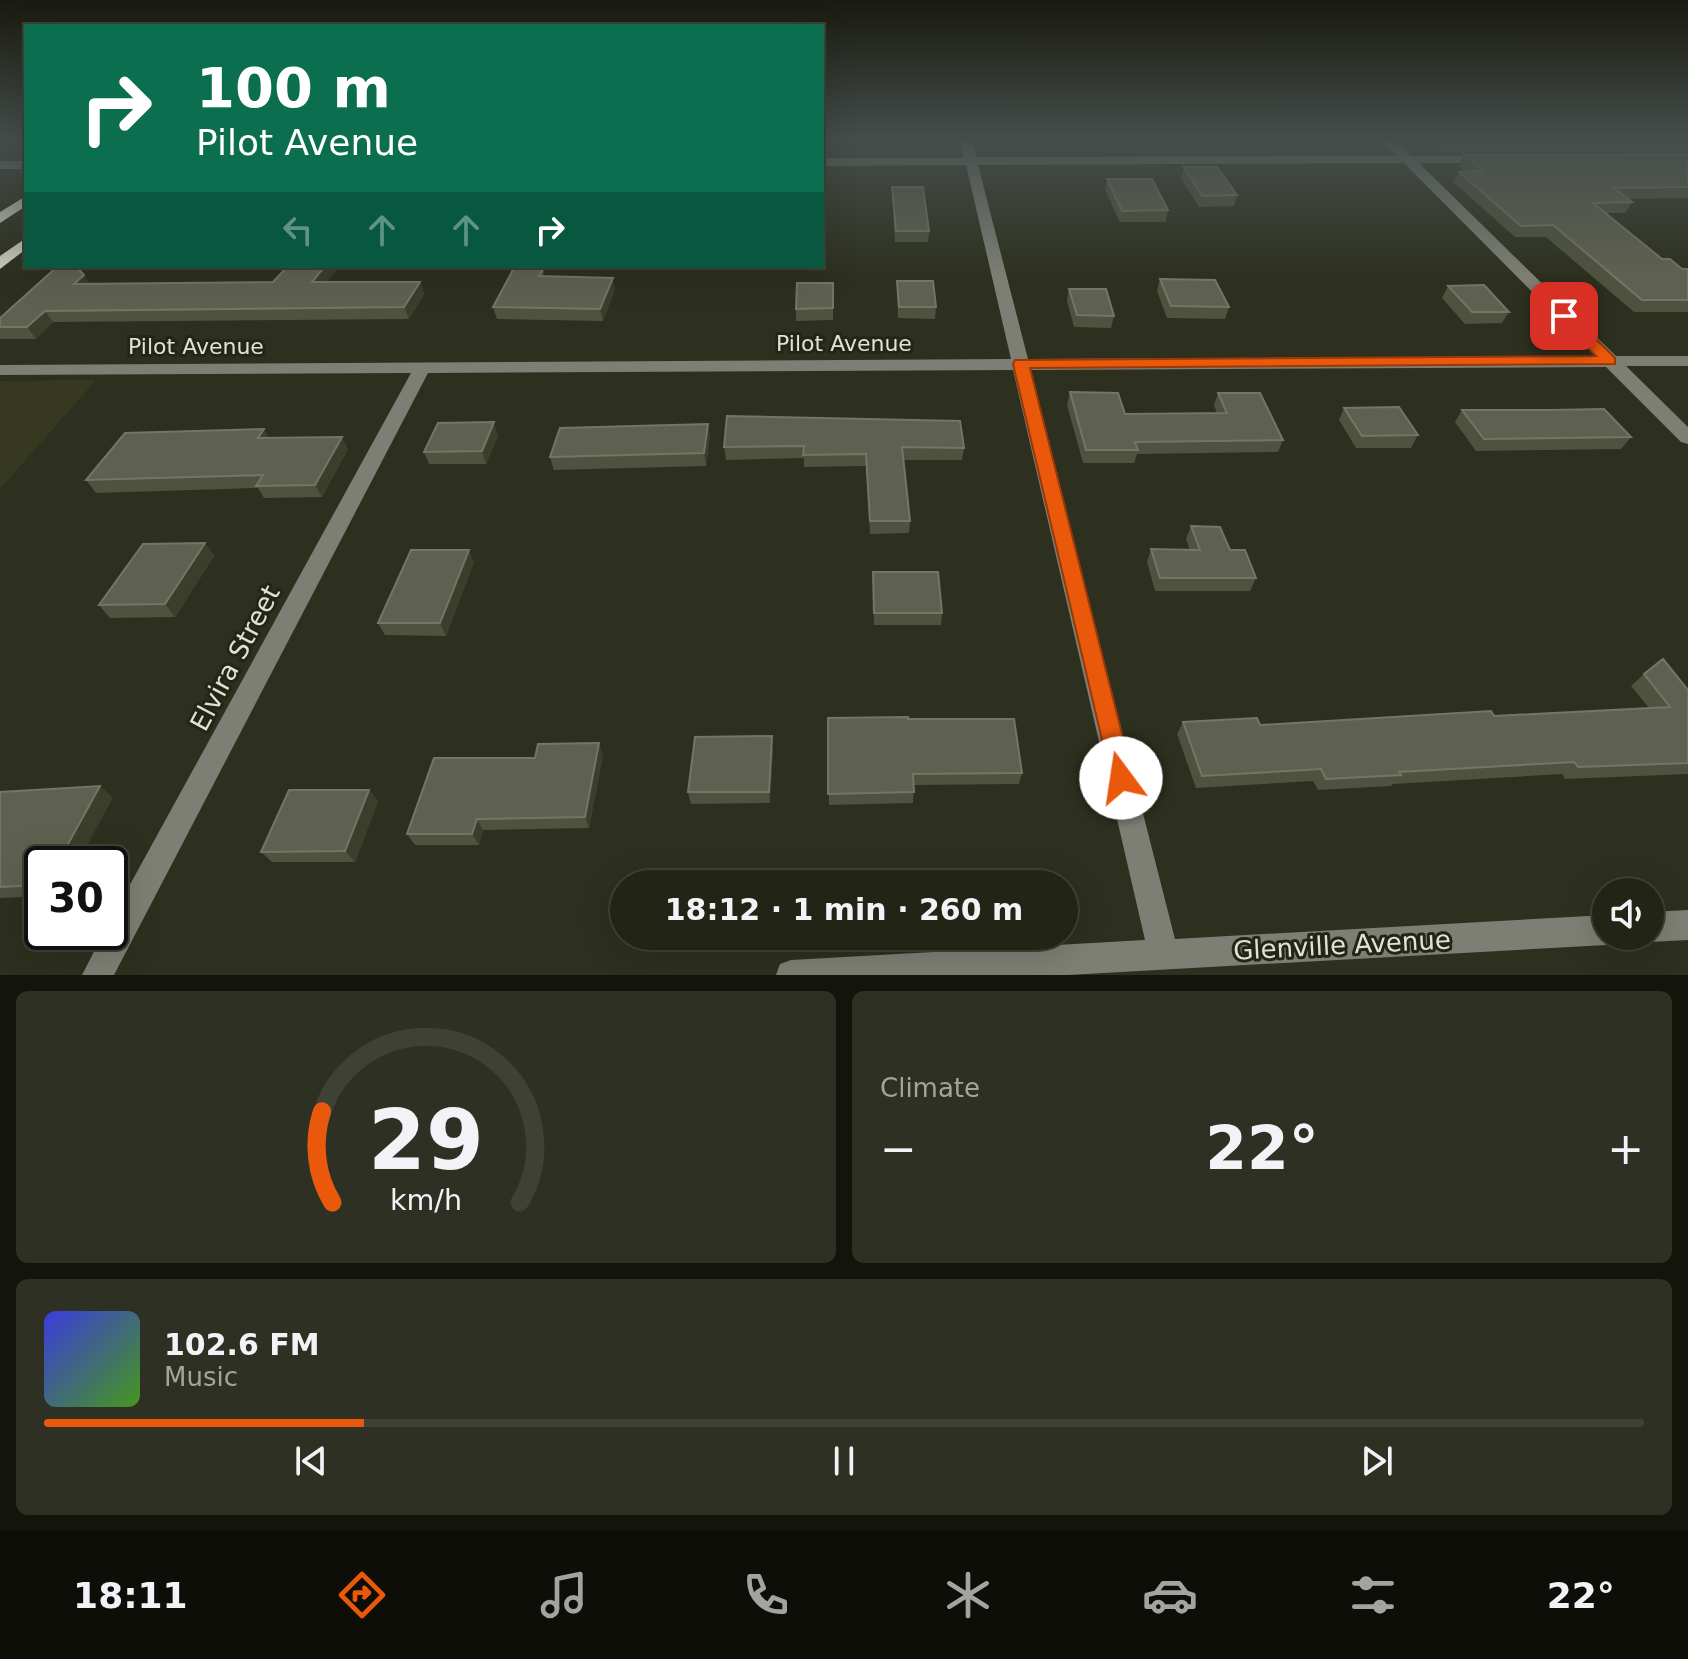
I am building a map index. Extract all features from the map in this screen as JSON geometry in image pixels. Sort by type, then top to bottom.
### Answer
[{"type":"main road","points":[[0,219],[24,201]]},
{"type":"main road","points":[[0,264],[24,244]]},
{"type":"street","points":[[977,186],[1164,956]]},
{"type":"street","points":[[1433,186],[1688,438]]},
{"type":"street","name":"Pilot Avenue","points":[[0,370],[1688,361]]},
{"type":"street","name":"Elvira Street","points":[[97,975],[422,368]]},
{"type":"street","points":[[1664,926],[1688,925]]},
{"type":"street","name":"Glenville Avenue","points":[[791,975],[1592,931]]},
{"type":"shaded area","points":[[96,380],[0,489],[0,381]]},
{"type":"building","points":[[1110,186],[1155,186],[1168,210],[1122,211]]},
{"type":"building","points":[[1195,186],[1230,186],[1237,195],[1202,196]]},
{"type":"building","points":[[1474,186],[1688,186],[1614,188],[1632,202],[1593,203],[1662,259],[1670,259],[1682,269],[1688,269],[1688,300],[1642,300],[1553,225],[1521,226]]},
{"type":"building","points":[[892,187],[923,187],[929,231],[896,231]]},
{"type":"building","points":[[56,268],[78,268],[84,275],[74,284],[273,282],[286,268],[323,268],[312,282],[420,282],[404,307],[45,311],[27,327],[0,327],[0,318]]},
{"type":"building","points":[[514,268],[543,269],[539,276],[613,278],[600,309],[493,307]]},
{"type":"building","points":[[1160,279],[1215,280],[1229,307],[1171,306]]},
{"type":"building","points":[[897,281],[933,281],[936,307],[899,307]]},
{"type":"building","points":[[797,283],[833,283],[833,308],[796,309]]},
{"type":"building","points":[[1484,285],[1509,312],[1472,312],[1448,286]]},
{"type":"building","points":[[1069,289],[1106,289],[1114,316],[1077,315]]},
{"type":"building","points":[[1070,392],[1118,393],[1125,414],[1227,413],[1218,393],[1260,393],[1283,440],[1135,442],[1138,450],[1086,450]]},
{"type":"building","points":[[1399,407],[1418,435],[1362,436],[1344,408]]},
{"type":"building","points":[[1604,409],[1631,437],[1484,439],[1462,410],[1550,410]]},
{"type":"building","points":[[727,416],[960,421],[964,448],[902,447],[910,521],[870,521],[866,454],[803,455],[804,446],[724,447]]},
{"type":"building","points":[[494,422],[482,451],[424,452],[438,423]]},
{"type":"building","points":[[708,424],[704,453],[550,457],[560,428]]},
{"type":"building","points":[[264,429],[258,438],[342,437],[315,485],[256,486],[263,475],[86,480],[125,433]]},
{"type":"building","points":[[1191,526],[1220,527],[1230,550],[1245,550],[1256,578],[1160,578],[1151,549],[1200,550]]},
{"type":"building","points":[[205,543],[165,604],[99,605],[143,544]]},
{"type":"building","points":[[411,550],[469,550],[440,623],[378,623]]},
{"type":"building","points":[[873,572],[938,572],[942,613],[874,613]]},
{"type":"building","points":[[1663,659],[1688,690],[1688,763],[1578,767],[1574,762],[1326,779],[1321,769],[1202,776],[1183,722],[1257,718],[1260,725],[1491,711],[1494,716],[1670,707],[1644,674]]},
{"type":"building","points":[[828,718],[1014,719],[1022,773],[913,774],[914,792],[828,794]]},
{"type":"building","points":[[772,736],[769,792],[688,792],[695,737]]},
{"type":"building","points":[[599,743],[585,817],[477,819],[472,834],[407,834],[434,758],[535,758],[538,744]]},
{"type":"building","points":[[100,786],[67,846],[24,846],[24,886],[0,887],[0,792]]},
{"type":"building","points":[[289,790],[369,790],[345,851],[261,852]]},
{"type":"route","points":[[1121,778],[1021,364],[1610,361],[1564,316]]}]
